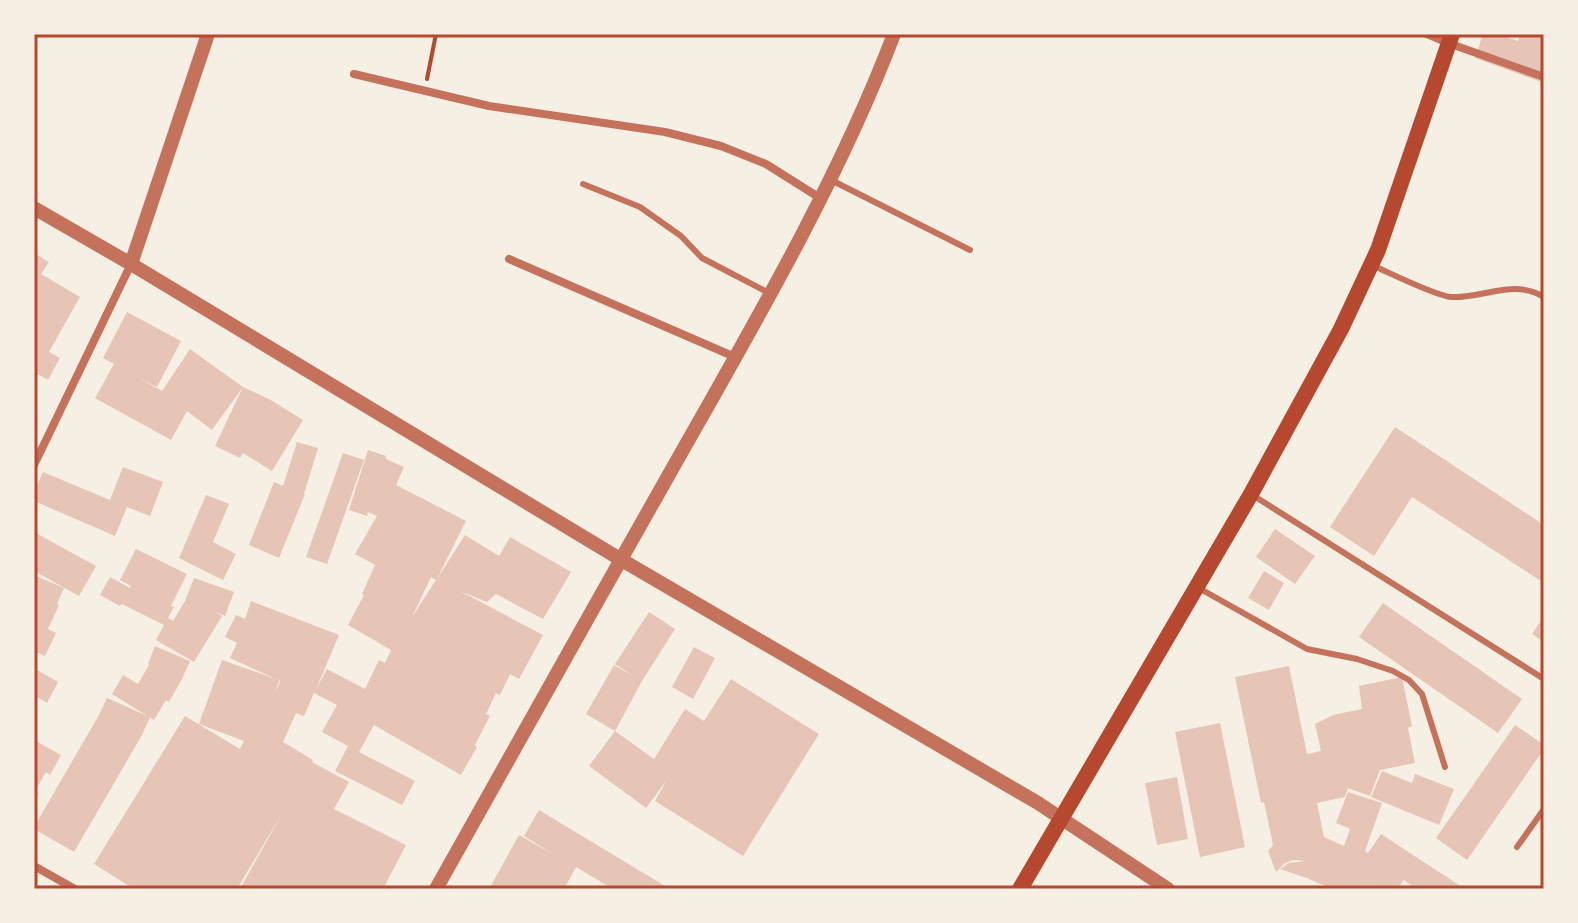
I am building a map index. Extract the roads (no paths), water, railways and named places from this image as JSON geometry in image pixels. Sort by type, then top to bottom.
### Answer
[{"type":"main road","points":[[1020,889],[1251,494],[1341,329],[1382,237],[1450,39]]},
{"type":"street","points":[[34,465],[131,264],[208,34]]},
{"type":"street","points":[[436,889],[735,357],[820,198],[867,100],[894,34]]},
{"type":"street","points":[[1427,34],[1450,39],[1544,77]]},
{"type":"street","points":[[354,74],[489,106],[665,132],[721,146],[766,164],[820,198]]},
{"type":"street","points":[[34,208],[620,559],[1025,795],[1168,889]]},
{"type":"street","points":[[509,259],[735,357]]},
{"type":"street","points":[[34,866],[75,889]]},
{"type":"lane","points":[[829,179],[970,250]]},
{"type":"lane","points":[[583,184],[640,207],[681,236],[702,258],[769,293]]},
{"type":"lane","points":[[1371,265],[1446,297],[1468,297],[1502,289],[1535,291],[1544,297]]},
{"type":"lane","points":[[1251,494],[1544,679]]},
{"type":"lane","points":[[1197,587],[1307,649],[1357,659],[1409,680],[1422,694],[1445,767]]},
{"type":"lane","points":[[1517,847],[1544,809]]}]
